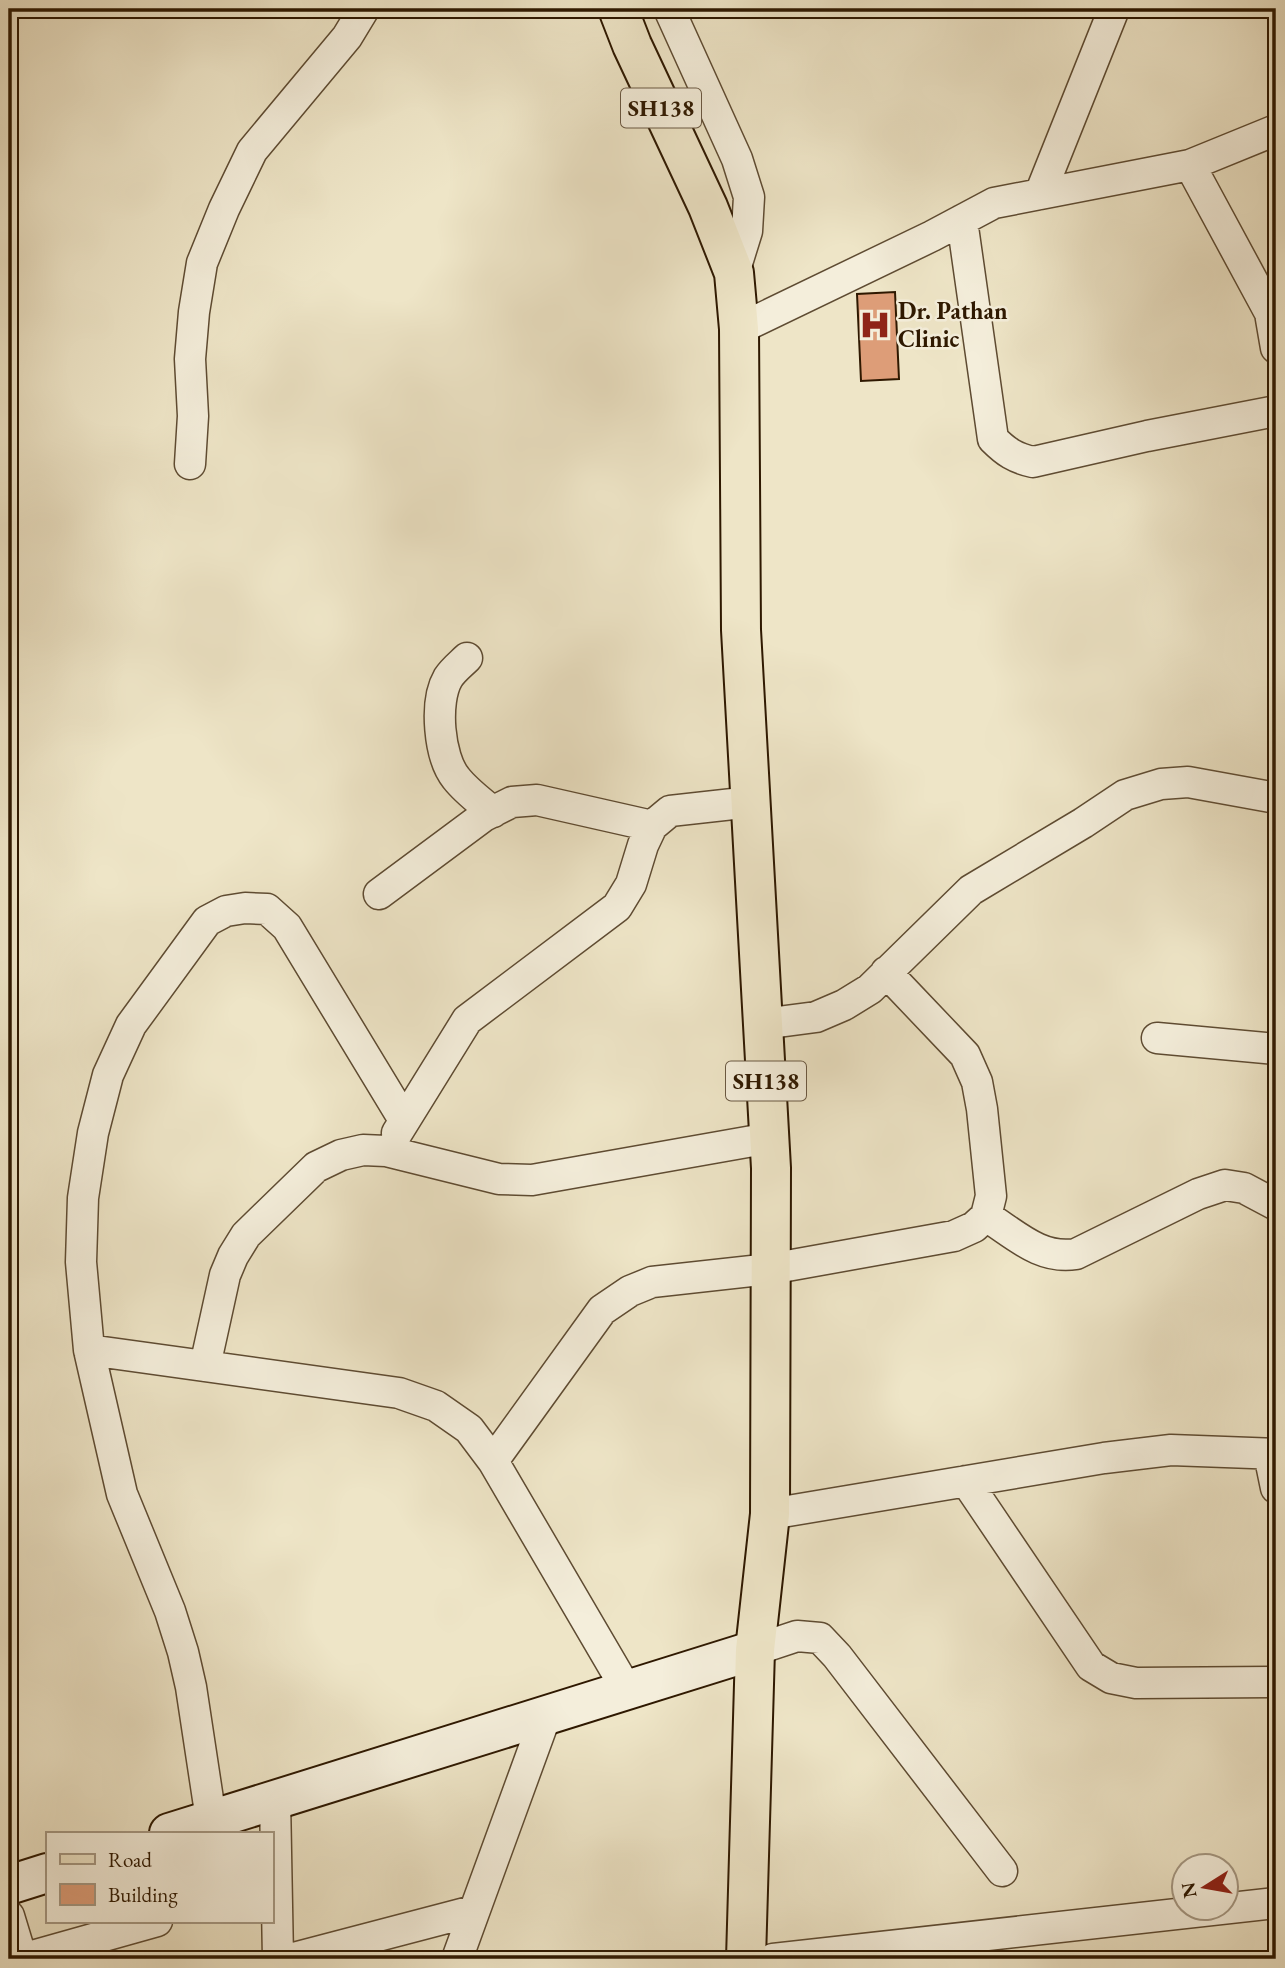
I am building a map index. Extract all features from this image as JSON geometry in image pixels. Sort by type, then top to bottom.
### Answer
[{"type":"main road","name":"SH138","points":[[618,9],[632,45],[708,207],[734,273],[739,329],[741,630],[770,1138],[769,1514],[755,1650],[746,1959]]},
{"type":"street","points":[[190,464],[193,416],[190,359],[202,264],[224,209],[252,151],[347,37],[364,9]]},
{"type":"street","points":[[669,9],[737,159],[749,197],[747,231],[734,273]]},
{"type":"street","points":[[1040,194],[1114,9]]},
{"type":"street","points":[[739,329],[994,203],[1190,165],[1276,130]]},
{"type":"street","points":[[1190,165],[1270,313],[1276,348]]},
{"type":"street","points":[[962,220],[993,439],[1006,452],[1017,458],[1033,461],[1276,411]]},
{"type":"street","points":[[467,657],[448,677],[441,695],[443,746],[447,764],[455,777],[471,795],[493,812]]},
{"type":"street","points":[[763,1024],[816,1017],[844,1005],[870,989],[971,890],[1125,795],[1161,784],[1188,782],[1276,798]]},
{"type":"street","points":[[379,894],[484,816],[512,802],[537,800],[652,826]]},
{"type":"street","points":[[386,1151],[467,1020],[617,907],[631,884],[652,826],[670,811],[751,802]]},
{"type":"street","points":[[211,1819],[191,1687],[183,1652],[170,1611],[122,1494],[89,1350],[81,1262],[83,1198],[93,1133],[108,1075],[131,1025],[207,921],[226,911],[267,909],[287,927],[404,1120]]},
{"type":"street","points":[[493,1461],[602,1310],[621,1297],[652,1282],[770,1269],[954,1236],[974,1227],[986,1216],[990,1196],[977,1082],[965,1055],[886,972]]},
{"type":"street","points":[[1157,1038],[1276,1049]]},
{"type":"street","points":[[205,1366],[225,1275],[246,1235],[316,1167],[341,1154],[363,1150],[386,1151],[499,1179],[532,1180],[770,1138]]},
{"type":"street","points":[[986,1216],[1043,1253],[1062,1256],[1076,1254],[1198,1194],[1225,1185],[1244,1188],[1276,1205]]},
{"type":"street","points":[[89,1350],[399,1394],[436,1406],[469,1429],[493,1461],[627,1690]]},
{"type":"street","points":[[769,1514],[1104,1458],[1171,1450],[1273,1454],[1276,1488]]},
{"type":"street","points":[[966,1481],[1091,1666],[1111,1678],[1136,1683],[1276,1682]]},
{"type":"street","points":[[172,1832],[797,1636],[820,1638],[837,1656],[1002,1871]]},
{"type":"street","points":[[464,1956],[473,1911],[546,1715]]},
{"type":"street","points":[[275,1799],[274,1888],[278,1959]]},
{"type":"street","points":[[9,1885],[46,1873]]},
{"type":"street","points":[[773,1959],[1276,1903]]},
{"type":"street","points":[[290,1959],[473,1911]]},
{"type":"street","points":[[9,1916],[22,1959],[150,1923]]},
{"type":"building","points":[[895,292],[899,379],[861,381],[857,294]]},
{"type":"place","name":"Dr. Pathan Clinic","points":[[875,325]]}]
